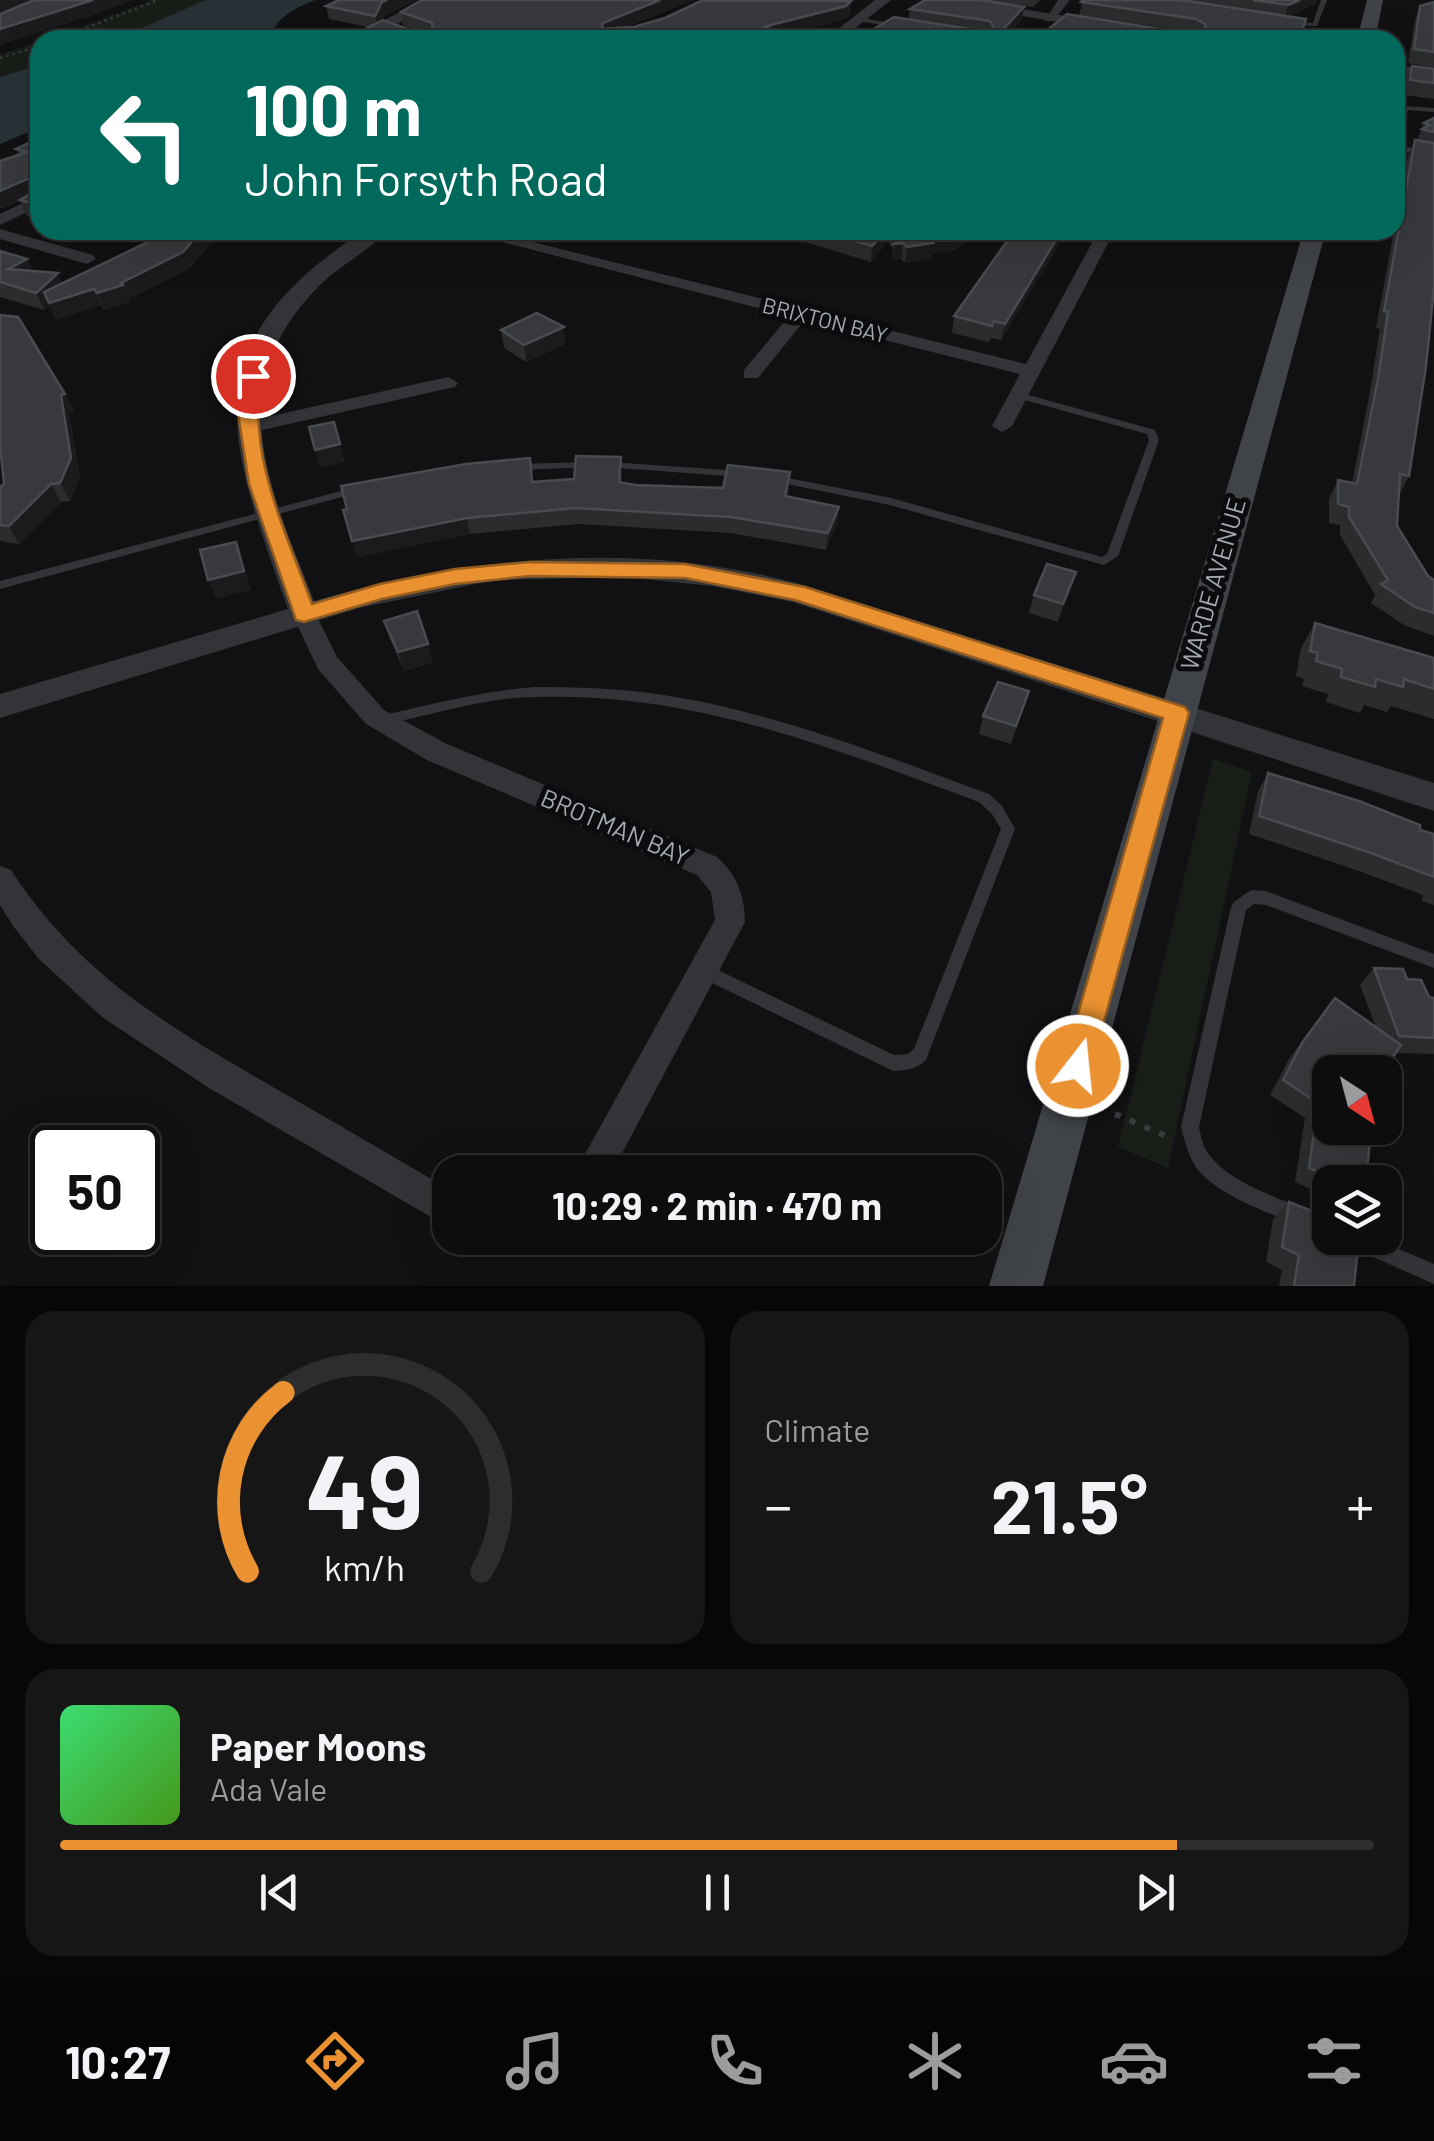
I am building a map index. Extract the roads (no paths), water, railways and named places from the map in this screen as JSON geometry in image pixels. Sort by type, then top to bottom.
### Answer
[{"type":"main road","points":[[1368,30],[1376,0]]},
{"type":"main road","name":"WARDE AVENUE","points":[[1016,1286],[1313,240]]},
{"type":"street","points":[[394,30],[387,28],[390,22],[434,0]]},
{"type":"street","points":[[846,30],[884,0]]},
{"type":"street","points":[[934,0],[1120,29]]},
{"type":"street","points":[[1049,18],[1064,0]]},
{"type":"street","points":[[1405,72],[1434,76]]},
{"type":"street","points":[[0,220],[30,205]]},
{"type":"street","points":[[0,234],[87,259]]},
{"type":"street","points":[[304,614],[258,484],[246,407],[253,376],[276,324],[314,280],[365,240]]},
{"type":"street","name":"BRIXTON BAY","points":[[504,240],[1030,371]]},
{"type":"street","points":[[1002,426],[1102,240]]},
{"type":"street","points":[[751,374],[801,314]]},
{"type":"street","points":[[248,427],[448,383]]},
{"type":"street","points":[[0,706],[380,592],[455,576],[530,569],[685,571],[797,592],[1434,797]]},
{"type":"street","name":"BROTMAN BAY","points":[[304,614],[326,662],[382,721],[437,752],[706,866],[723,880],[730,898],[730,922],[604,1155]]},
{"type":"street","points":[[0,879],[12,902],[60,962],[118,1011],[432,1199]]},
{"type":"lane","points":[[1280,23],[1315,25],[1324,0]]},
{"type":"lane","points":[[861,20],[914,28]]},
{"type":"lane","points":[[1405,108],[1434,110]]},
{"type":"lane","points":[[1405,149],[1434,154]]},
{"type":"lane","points":[[501,468],[642,466],[803,482],[1104,561],[1112,556],[1154,440],[1150,432],[1018,395]]},
{"type":"lane","points":[[0,586],[378,485]]},
{"type":"lane","points":[[382,721],[532,692],[637,695],[685,701],[770,720],[984,798],[1008,829],[920,1054],[912,1062],[894,1063],[706,972]]},
{"type":"lane","points":[[1312,1219],[1226,1181],[1205,1164],[1190,1127],[1239,908],[1252,897],[1266,898],[1434,961]]},
{"type":"lane","points":[[1391,1255],[1434,1274]]}]
